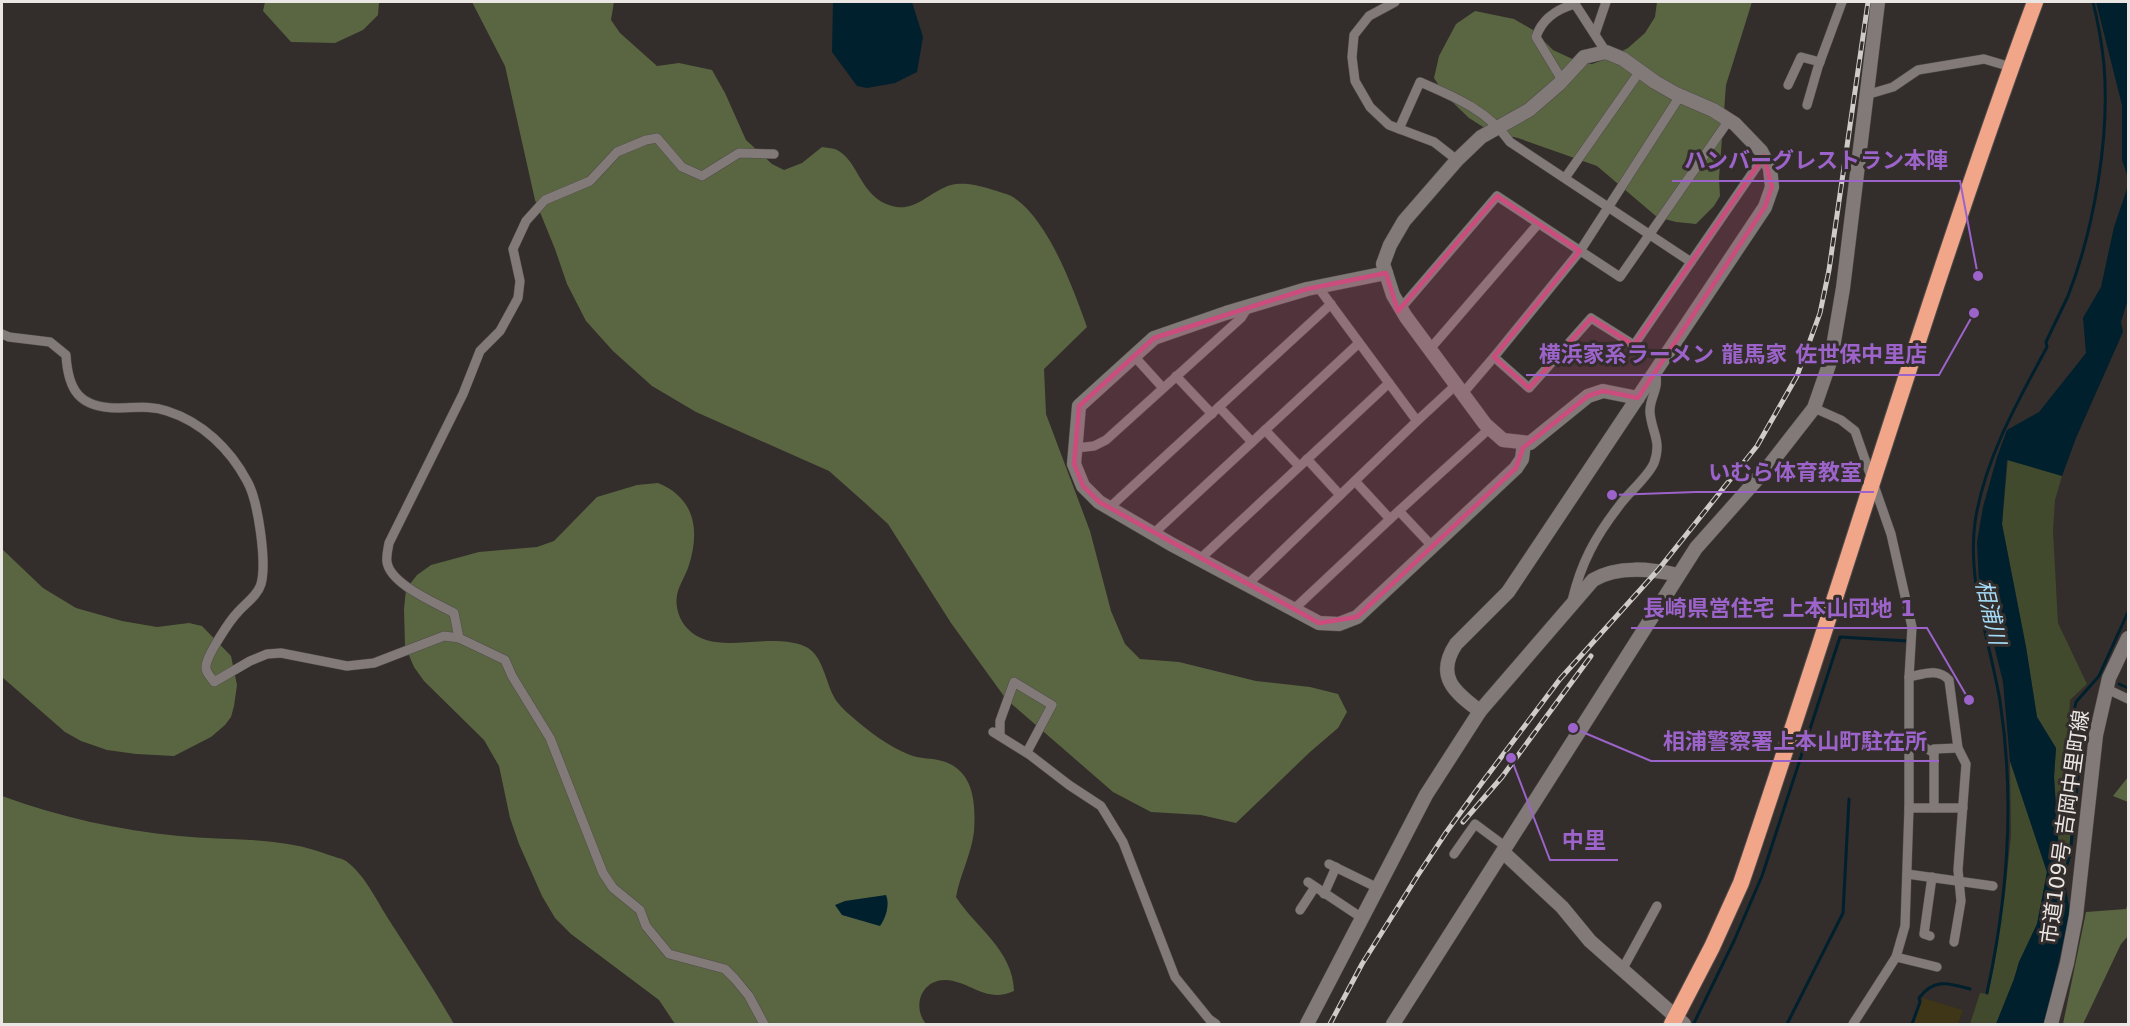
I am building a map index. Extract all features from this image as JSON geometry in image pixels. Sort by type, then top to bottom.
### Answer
[{"type":"highway","points":[[1678,1022],[1741,883],[2011,67],[2030,2]]},
{"type":"highway","points":[[2011,67],[2036,2]]},
{"type":"street","points":[[1395,2],[1370,16],[1354,35],[1352,57],[1355,81],[1370,107],[1389,125],[1434,142],[1457,160]]},
{"type":"street","points":[[1595,34],[1606,2]]},
{"type":"street","points":[[1807,105],[1842,2]]},
{"type":"street","points":[[1393,1024],[1696,548],[1768,467],[1814,408],[1831,359],[1843,288],[1878,2]]},
{"type":"street","points":[[1480,711],[1459,696],[1448,678],[1447,666],[1450,653],[1456,644],[1508,592],[1765,207],[1772,187],[1770,168],[1764,156],[1735,124],[1713,110],[1655,82],[1623,59],[1606,51],[1575,4],[1562,8],[1539,27],[1536,37],[1562,80]]},
{"type":"street","points":[[1606,51],[1584,57],[1529,110],[1481,137],[1457,160],[1404,221],[1390,244],[1383,264],[1393,295],[1401,308],[1490,428],[1503,440],[1530,443],[1542,436],[1588,396],[1603,390],[1638,398]]},
{"type":"street","points":[[1788,85],[1801,57],[1820,62]]},
{"type":"street","points":[[1866,95],[1893,87],[1918,70],[1984,59],[2011,67]]},
{"type":"street","points":[[1565,178],[1640,70]]},
{"type":"street","points":[[1399,129],[1420,82],[1460,99],[1499,127],[1510,142],[1691,262]]},
{"type":"street","points":[[1247,585],[1417,421],[1460,388],[1494,357],[1580,251],[1680,96]]},
{"type":"street","points":[[1401,308],[1497,196],[1620,277],[1729,120]]},
{"type":"street","points":[[459,638],[454,612],[407,587],[391,573],[387,562],[389,543],[463,394],[480,351],[500,331],[518,298],[520,281],[513,249],[526,221],[545,201],[590,180],[618,152],[646,140],[657,138],[682,167],[702,176],[739,153],[774,154]]},
{"type":"street","points":[[1494,357],[1529,388],[1591,318],[1634,345],[1764,156]]},
{"type":"street","points":[[1430,348],[1538,224]]},
{"type":"street","points":[[1386,273],[1318,286],[1154,338],[1079,406],[1074,464],[1083,486],[1099,502],[1200,560],[1319,623],[1339,624],[1357,617],[1516,468],[1522,459],[1524,443]]},
{"type":"street","points":[[1318,286],[1417,421]]},
{"type":"street","points":[[1109,508],[1331,304]]},
{"type":"street","points":[[1076,448],[1095,446],[1106,440],[1241,318],[1248,307]]},
{"type":"street","points":[[2,334],[56,345],[66,355],[67,375],[71,387],[87,403],[117,408],[146,407],[166,410],[192,420],[218,440],[248,482],[261,537],[261,584],[255,595],[236,613],[206,665],[207,672],[214,682],[267,654],[280,653],[347,666],[374,663],[444,636],[459,638],[505,660],[512,676],[550,738],[603,873],[613,888],[640,910],[646,926],[669,954],[725,969],[748,996],[764,1024]]},
{"type":"street","points":[[1153,534],[1359,343]]},
{"type":"street","points":[[1134,356],[1163,388]]},
{"type":"street","points":[[1571,603],[1579,573],[1592,546],[1619,505],[1653,465],[1658,441],[1650,413],[1650,401],[1656,387],[1656,372]]},
{"type":"street","points":[[1176,376],[1252,442]]},
{"type":"street","points":[[1200,560],[1389,383]]},
{"type":"street","points":[[1814,408],[1841,420],[1855,431],[1891,534],[1912,627],[1909,677],[1909,808],[1905,926],[1896,957],[1852,1024]]},
{"type":"street","points":[[1293,610],[1490,428]]},
{"type":"street","points":[[1265,430],[1299,466]]},
{"type":"street","points":[[1307,459],[1340,495]]},
{"type":"street","points":[[1355,481],[1389,519]]},
{"type":"street","points":[[1399,511],[1432,546]]},
{"type":"street","points":[[1307,1024],[1426,795],[1480,711],[1593,580],[1603,574],[1633,569],[1658,570],[1678,575]]},
{"type":"street","name":"市道109号 吉岡中里町線","points":[[2051,1024],[2067,963],[2076,916],[2096,735],[2109,678],[2128,638]]},
{"type":"street","points":[[1909,677],[1937,672],[1944,674],[1949,680],[1958,748],[1966,764],[1958,870],[1961,901],[1954,942]]},
{"type":"street","points":[[1027,752],[1052,705],[1014,682],[997,734],[1027,752],[1101,806],[1123,842],[1175,977],[1209,1019],[1216,1024]]},
{"type":"street","points":[[2107,689],[2128,699]]},
{"type":"street","points":[[1909,738],[1934,753]]},
{"type":"street","points":[[1934,808],[1934,749],[1958,748]]},
{"type":"street","points":[[1909,808],[1963,808]]},
{"type":"street","points":[[1454,854],[1475,824],[1505,849],[1562,907],[1590,941],[1678,1022]]},
{"type":"street","points":[[1324,894],[1332,866],[1378,888]]},
{"type":"street","points":[[1907,874],[1993,886]]},
{"type":"street","points":[[1930,936],[1924,934],[1932,877]]},
{"type":"street","points":[[1300,910],[1312,884],[1362,918]]},
{"type":"street","points":[[1622,970],[1657,906]]},
{"type":"street","points":[[1905,926],[1917,926],[1925,922]]},
{"type":"street","points":[[1896,957],[1937,967]]},
{"type":"highlighted area","points":[[1764,156],[1772,187],[1765,207],[1638,398],[1603,391],[1588,396],[1523,448],[1516,468],[1357,617],[1319,623],[1099,502],[1083,486],[1074,464],[1079,406],[1154,338],[1307,289],[1386,273],[1398,311],[1497,196],[1580,251],[1494,357],[1529,388],[1591,318],[1634,345]]},
{"type":"green space","points":[[265,2],[379,2],[378,15],[363,30],[335,43],[291,42],[263,11]]},
{"type":"green space","points":[[472,2],[614,2],[611,20],[620,33],[657,66],[679,63],[712,70],[746,140],[772,164],[784,170],[802,163],[822,147],[835,149],[843,154],[873,195],[892,206],[908,207],[943,188],[959,184],[983,187],[1013,197],[1026,208],[1049,238],[1067,275],[1087,327],[1044,369],[1046,414],[1090,531],[1111,611],[1125,644],[1140,659],[1179,662],[1256,681],[1310,687],[1338,694],[1347,712],[1338,728],[1236,823],[1201,815],[1151,812],[1113,792],[1006,699],[951,623],[888,524],[864,502],[829,471],[696,412],[652,386],[613,351],[586,321],[567,284],[535,200],[505,66]]},
{"type":"green space","points":[[1657,2],[1752,2],[1726,85],[1719,178],[1720,196],[1714,206],[1696,224],[1657,217],[1597,166],[1518,138],[1491,132],[1469,118],[1445,95],[1434,78],[1439,56],[1456,24],[1475,11],[1514,19],[1533,30],[1553,50],[1579,62],[1592,64],[1628,48],[1645,33],[1655,17]]},
{"type":"green space","points":[[2008,459],[2062,476],[2055,500],[2053,531],[2058,623],[2087,684],[2070,700],[2069,721],[2078,747],[2069,855],[2063,873],[2059,851],[2054,777],[2056,748],[2037,717],[2002,524]]},
{"type":"green space","points":[[658,483],[680,497],[692,516],[694,540],[692,552],[677,599],[678,613],[687,628],[698,637],[711,641],[726,643],[789,642],[810,649],[819,660],[836,700],[845,711],[886,743],[914,756],[953,765],[967,780],[973,799],[974,832],[956,897],[1000,951],[1012,976],[1014,991],[995,995],[954,981],[937,981],[930,984],[921,996],[920,1010],[926,1024],[675,1024],[659,1000],[571,934],[555,918],[542,896],[519,844],[510,818],[499,766],[484,740],[424,681],[414,667],[405,646],[406,589],[417,575],[431,565],[479,552],[537,547],[554,541],[597,497],[637,485]]},
{"type":"green space","points":[[2,549],[43,588],[76,608],[122,621],[157,627],[189,623],[202,626],[231,656],[237,685],[231,717],[225,725],[211,737],[174,756],[107,750],[81,741],[65,732],[2,677]]},
{"type":"green space","points":[[2010,761],[2047,872],[2037,924],[2019,962],[1996,1024],[1970,1024],[1980,993],[1988,994],[2005,893],[2011,836]]},
{"type":"green space","points":[[2128,777],[2128,802],[2113,796]]},
{"type":"green space","points":[[2,796],[67,816],[112,826],[179,836],[274,842],[311,849],[344,860],[359,873],[370,889],[454,1024],[2,1024]]},
{"type":"green space","points":[[2128,903],[2128,936],[2121,944],[2083,1024],[2063,1024],[2086,912],[2126,909]]},
{"type":"sand","points":[[1923,998],[1963,1010],[1958,1024],[1914,1024]]},
{"type":"water","points":[[833,2],[912,2],[923,37],[917,72],[895,83],[867,88],[857,86],[832,52]]},
{"type":"water","points":[[2096,2],[2128,2],[2128,178],[2122,160],[2122,105]]},
{"type":"water","name":"相浦川","points":[[2128,186],[2128,299],[2121,322],[2123,332],[2076,438],[2062,476],[2007,460],[2002,524],[2037,717],[2056,748],[2054,777],[2059,851],[2070,911],[2045,1024],[1996,1024],[2019,962],[2037,924],[2047,872],[2010,761],[2003,682],[1979,584],[1977,542],[1983,507],[2007,430],[2039,412],[2086,353],[2083,318],[2101,287],[2114,227]]},
{"type":"water","points":[[886,895],[887,911],[880,926],[842,915],[835,905],[845,901]]},
{"type":"waterway","name":"相浦川","points":[[1987,993],[2000,921],[2008,811],[2005,738],[2000,701],[1974,567],[1975,522],[1994,453],[2047,347],[2046,342],[2068,296],[2092,212],[2105,122],[2104,65],[2093,2]]},
{"type":"waterway","points":[[2063,877],[2070,855],[2080,756],[2073,715],[2076,702],[2099,676],[2128,612]]},
{"type":"waterway","points":[[1694,1023],[1734,941],[1762,876],[1840,637],[1908,641]]},
{"type":"waterway","points":[[2119,684],[2128,688]]},
{"type":"waterway","points":[[1787,1024],[1843,913],[1849,799]]},
{"type":"waterway","points":[[1912,1024],[1920,1002],[1919,998],[1930,987],[1949,984],[1970,989]]},
{"type":"railway","points":[[1330,1024],[1362,964],[1445,834],[1481,784],[1560,679],[1658,570],[1757,446],[1797,376],[1820,313],[1829,270],[1868,2]]},
{"type":"railway","points":[[1463,822],[1502,777],[1591,656]]},
{"type":"place","name":"ハンバーグレストラン本陣","points":[[1978,276]]},
{"type":"place","name":"横浜家系ラーメン 龍馬家 佐世保中里店","points":[[1974,313]]},
{"type":"place","name":"いむら体育教室","points":[[1612,495]]},
{"type":"place","name":"長崎県営住宅 上本山団地 1","points":[[1969,700]]},
{"type":"place","name":"相浦警察署上本山町駐在所","points":[[1573,728]]},
{"type":"place","name":"中里","points":[[1511,758]]}]
